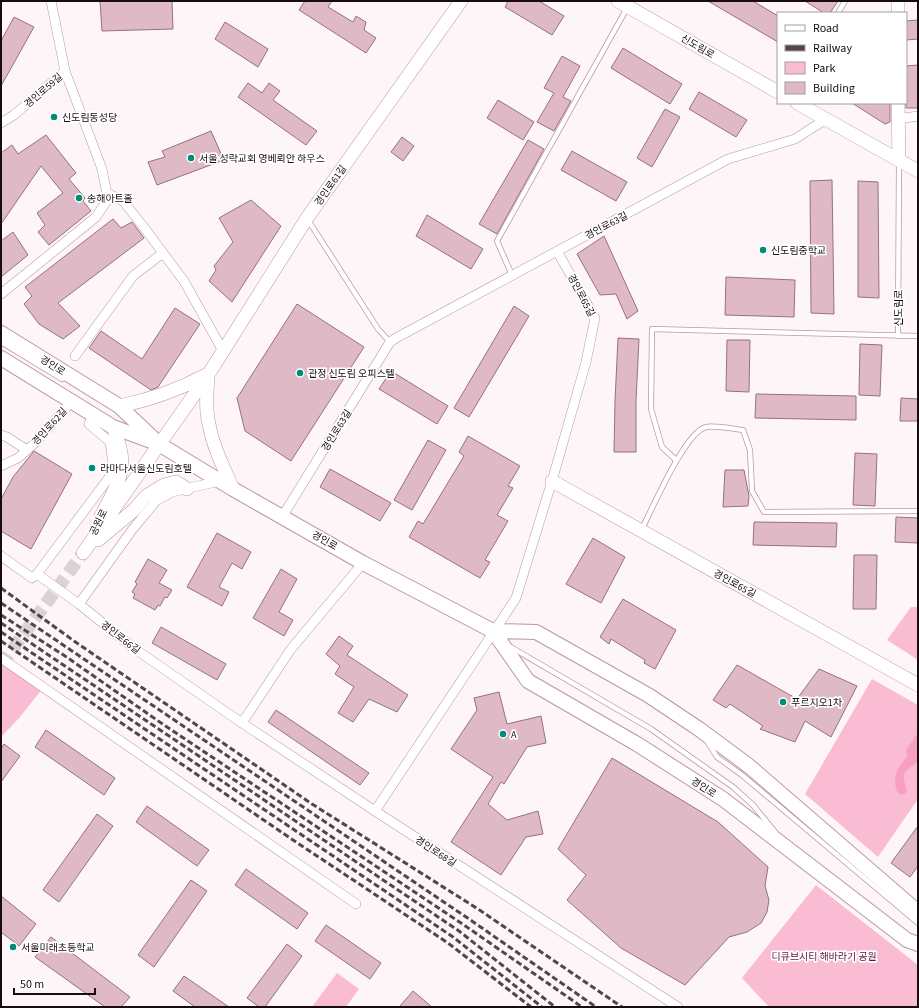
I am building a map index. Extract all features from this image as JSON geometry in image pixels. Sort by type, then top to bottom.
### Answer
[{"type":"main road","name":"경인로","points":[[1,333],[119,406],[159,444]]},
{"type":"main road","name":"경인로","points":[[1,358],[113,426],[159,444],[282,517],[496,636],[528,681],[597,722],[638,744],[723,799],[913,942]]},
{"type":"main road","name":"경인로","points":[[496,636],[536,632],[648,696],[700,729],[749,766],[918,912]]},
{"type":"street","name":"경인로59길","points":[[1,122],[14,115],[64,71],[51,1]]},
{"type":"street","name":"경인로61길","points":[[83,553],[208,375],[307,218],[460,1]]},
{"type":"street","points":[[898,1],[898,12]]},
{"type":"street","name":"신도림로","points":[[623,4],[777,91]]},
{"type":"street","points":[[1,294],[96,217],[108,199],[102,169],[64,71]]},
{"type":"street","points":[[799,104],[918,171]]},
{"type":"street","points":[[898,104],[899,160]]},
{"type":"street","points":[[898,119],[918,116]]},
{"type":"street","name":"경인로63길","points":[[282,517],[390,342],[402,334],[728,159],[795,139],[826,119]]},
{"type":"street","points":[[106,194],[122,201],[146,230],[184,281],[223,351]]},
{"type":"street","name":"경인로65길","points":[[496,636],[516,598],[552,481],[586,362],[595,318],[557,251]]},
{"type":"street","name":"경인로","points":[[75,356],[133,276],[163,253]]},
{"type":"street","points":[[119,406],[158,397],[184,387],[208,375]]},
{"type":"street","points":[[208,375],[206,400],[209,424],[216,448],[233,489]]},
{"type":"street","name":"경인로62길","points":[[1,466],[18,458],[36,442],[72,401]]},
{"type":"street","points":[[37,574],[114,471],[110,442],[89,424],[94,415]]},
{"type":"street","name":"공원로","points":[[83,553],[114,491],[121,469],[121,449],[113,426]]},
{"type":"street","name":"경인로62길","points":[[1,435],[26,450]]},
{"type":"street","points":[[79,604],[132,530],[156,501],[172,492],[220,481]]},
{"type":"street","name":"경인로65길","points":[[552,481],[918,685]]},
{"type":"street","points":[[83,553],[134,510],[146,496],[164,485],[176,482],[187,488]]},
{"type":"street","name":"경인로66길","points":[[1,556],[32,578],[37,574],[79,604],[135,649],[242,723],[375,811]]},
{"type":"street","points":[[242,723],[291,649],[363,563]]},
{"type":"street","points":[[375,811],[470,668],[496,636]]},
{"type":"street","points":[[1,658],[356,904]]},
{"type":"street","name":"경인로68길","points":[[375,811],[678,1007]]},
{"type":"lane","points":[[839,12],[845,1]]},
{"type":"lane","points":[[512,275],[498,241],[623,4]]},
{"type":"lane","name":"신도림로","points":[[898,336],[899,160]]},
{"type":"lane","points":[[307,218],[378,330],[390,342]]},
{"type":"lane","points":[[676,460],[662,447],[651,409],[652,329],[918,336]]},
{"type":"lane","points":[[1,342],[68,383]]},
{"type":"lane","points":[[101,401],[119,406]]},
{"type":"lane","points":[[642,531],[676,460],[697,432],[706,426],[743,430],[750,450],[752,491],[764,512],[918,511]]},
{"type":"lane","points":[[496,636],[652,729],[732,787],[753,805],[790,850]]},
{"type":"lane","points":[[700,729],[717,757],[742,775],[918,923]]},
{"type":"green space","points":[[911,607],[918,607],[918,660],[887,640]]},
{"type":"green space","points":[[1,660],[43,688],[20,717],[1,737]]},
{"type":"green space","points":[[872,679],[918,705],[918,799],[878,857],[805,794]]},
{"type":"green space","name":"디큐브시티 해바라기 공원","points":[[816,885],[918,965],[918,1007],[769,1007],[742,978]]},
{"type":"green space","points":[[337,973],[359,989],[346,1007],[312,1007]]},
{"type":"shaded area","points":[[918,733],[918,762],[904,774],[907,792],[902,795],[897,792],[895,781],[896,773],[907,757],[906,750]]},
{"type":"building","points":[[100,1],[172,1],[173,29],[102,31]]},
{"type":"building","points":[[305,1],[332,1],[328,7],[353,22],[356,16],[366,22],[364,30],[376,38],[366,53],[299,10]]},
{"type":"building","points":[[508,1],[539,1],[564,16],[552,35],[505,7]]},
{"type":"building","points":[[708,1],[753,1],[777,15],[777,41]]},
{"type":"building","points":[[805,1],[838,1],[831,12],[822,12]]},
{"type":"building","points":[[14,17],[34,27],[1,86],[1,41]]},
{"type":"building","points":[[918,20],[918,39],[907,40],[907,21]]},
{"type":"building","points":[[225,22],[268,49],[258,67],[215,39]]},
{"type":"building","points":[[623,48],[682,84],[670,104],[611,68]]},
{"type":"building","points":[[562,56],[580,66],[563,97],[571,101],[554,131],[537,122],[554,93],[544,88]]},
{"type":"building","points":[[918,65],[918,108],[906,108],[907,66]]},
{"type":"building","points":[[248,83],[262,93],[269,83],[280,91],[273,100],[317,131],[306,145],[238,97]]},
{"type":"building","points":[[699,92],[747,120],[736,137],[689,109]]},
{"type":"building","points":[[498,100],[534,122],[523,140],[487,118]]},
{"type":"building","points":[[854,104],[890,104],[890,122],[885,124]]},
{"type":"building","points":[[665,109],[680,117],[652,167],[637,158]]},
{"type":"building","name":"서울 성락교회 영베뢰안 하우스","points":[[211,131],[222,156],[221,157],[224,160],[157,185],[148,162],[165,157],[162,151]]},
{"type":"building","points":[[46,135],[76,173],[69,179],[85,198],[83,201],[91,211],[49,245],[38,232],[45,225],[37,213],[63,193],[41,166],[1,224],[1,153],[12,145],[18,154]]},
{"type":"building","points":[[402,137],[414,146],[403,161],[391,152]]},
{"type":"building","points":[[528,140],[544,149],[497,234],[479,224]]},
{"type":"building","points":[[572,151],[627,182],[616,201],[561,170]]},
{"type":"building","points":[[832,180],[834,314],[811,313],[810,181]]},
{"type":"building","points":[[858,181],[878,182],[879,298],[858,297]]},
{"type":"building","points":[[251,200],[281,226],[232,302],[209,281],[216,270],[214,266],[233,242],[219,218]]},
{"type":"building","points":[[427,215],[483,249],[471,269],[416,236]]},
{"type":"building","points":[[113,219],[121,228],[132,222],[144,238],[58,303],[80,326],[63,339],[39,324],[24,304],[32,296],[25,287]]},
{"type":"building","points":[[13,232],[28,255],[1,277],[1,241]]},
{"type":"building","points":[[604,236],[638,311],[627,319],[616,294],[600,295],[577,254]]},
{"type":"building","points":[[726,277],[795,280],[794,317],[725,315]]},
{"type":"building","name":"관정 신도림 오피스텔","points":[[297,304],[364,347],[291,461],[245,431],[237,398]]},
{"type":"building","points":[[514,306],[529,316],[469,417],[454,408]]},
{"type":"building","points":[[175,308],[200,324],[158,387],[151,390],[89,348],[101,331],[142,359]]},
{"type":"building","points":[[618,338],[639,339],[636,401],[636,452],[614,452]]},
{"type":"building","points":[[727,340],[750,340],[749,392],[726,391]]},
{"type":"building","points":[[860,344],[882,345],[880,396],[859,395]]},
{"type":"building","points":[[391,371],[448,406],[437,424],[379,389]]},
{"type":"building","points":[[756,394],[856,396],[856,420],[755,418]]},
{"type":"building","points":[[901,398],[918,399],[918,421],[900,421]]},
{"type":"building","points":[[468,436],[520,466],[508,486],[513,488],[497,515],[508,521],[485,560],[490,562],[480,578],[409,537],[418,521],[423,524],[464,456],[459,452]]},
{"type":"building","points":[[428,440],[446,450],[412,510],[394,500]]},
{"type":"building","points":[[34,451],[72,474],[31,549],[1,531],[1,499],[13,477]]},
{"type":"building","points":[[855,453],[877,454],[875,506],[853,505]]},
{"type":"building","points":[[330,469],[391,503],[380,521],[320,487]]},
{"type":"building","points":[[725,470],[744,470],[749,496],[748,506],[723,507]]},
{"type":"building","points":[[896,517],[918,518],[918,543],[895,542]]},
{"type":"building","points":[[754,522],[837,523],[836,547],[753,545]]},
{"type":"building","points":[[217,533],[251,552],[242,569],[232,563],[219,587],[229,592],[222,606],[187,587]]},
{"type":"building","points":[[593,538],[625,557],[601,603],[566,584]]},
{"type":"building","points":[[854,555],[877,555],[876,609],[853,609]]},
{"type":"building","points":[[148,559],[167,570],[159,583],[172,590],[167,598],[165,597],[160,606],[158,605],[155,610],[133,598],[135,594],[132,592],[137,584],[135,582]]},
{"type":"building","points":[[281,569],[297,579],[279,612],[293,620],[284,636],[253,618]]},
{"type":"building","points":[[623,599],[676,630],[655,669],[644,663],[645,660],[611,639],[609,644],[600,637]]},
{"type":"building","points":[[161,627],[226,664],[217,680],[152,643]]},
{"type":"building","points":[[339,636],[353,646],[347,655],[408,695],[397,712],[369,699],[353,722],[338,713],[354,687],[335,674],[340,666],[326,654]]},
{"type":"building","name":"푸르지오1차","points":[[737,665],[797,699],[819,669],[857,686],[831,737],[805,721],[795,742],[760,729],[763,726],[730,704],[726,708],[713,700]]},
{"type":"building","points":[[499,692],[507,724],[541,716],[546,743],[527,747],[504,784],[501,782],[488,804],[507,820],[538,811],[543,834],[526,837],[501,875],[451,842],[493,777],[451,749],[477,710],[474,698]]},
{"type":"building","points":[[276,710],[369,773],[360,785],[268,722]]},
{"type":"building","points":[[46,730],[115,778],[104,795],[35,747]]},
{"type":"building","points":[[4,744],[20,756],[1,782],[1,749]]},
{"type":"building","points":[[612,758],[718,822],[768,867],[765,886],[769,900],[767,912],[761,923],[747,932],[729,937],[685,985],[621,948],[567,900],[586,875],[558,849]]},
{"type":"building","points":[[147,806],[209,850],[197,866],[136,822]]},
{"type":"building","points":[[97,814],[113,826],[59,902],[43,890]]},
{"type":"building","points":[[918,826],[918,866],[910,877],[891,863]]},
{"type":"building","points":[[246,869],[308,913],[297,929],[235,885]]},
{"type":"building","points":[[191,880],[207,891],[154,967],[138,955]]},
{"type":"building","points":[[1,896],[36,924],[19,946],[1,932]]},
{"type":"building","points":[[326,925],[381,963],[370,979],[315,941]]},
{"type":"building","points":[[51,937],[130,997],[121,1007],[105,1007],[35,957]]},
{"type":"building","points":[[287,944],[302,956],[265,1007],[259,1007],[247,998]]},
{"type":"building","points":[[184,976],[229,1007],[195,1007],[173,991]]},
{"type":"building","points":[[413,991],[432,1007],[399,1007]]},
{"type":"tunnel","points":[[1,665],[83,553]]},
{"type":"railway","points":[[1,588],[74,641],[312,804],[478,909],[622,1007]]},
{"type":"railway","points":[[1,603],[469,919],[596,1007]]},
{"type":"railway","points":[[1,615],[65,656],[164,725],[464,925],[582,1007]]},
{"type":"railway","points":[[1,623],[459,931],[555,1007]]},
{"type":"railway","points":[[1,632],[453,937],[542,1007]]},
{"type":"railway","points":[[1,641],[293,840],[448,943],[531,1007]]},
{"type":"place","name":"신도림동성당","points":[[54,117]]},
{"type":"place","name":"서울 성락교회 영베뢰안 하우스","points":[[191,158]]},
{"type":"place","name":"송해아트홀","points":[[79,198]]},
{"type":"place","name":"신도림중학교","points":[[763,250]]},
{"type":"place","name":"관정 신도림 오피스텔","points":[[300,373]]},
{"type":"place","name":"라마다서울신도림호텔","points":[[92,468]]},
{"type":"place","name":"푸르지오1차","points":[[783,702]]},
{"type":"place","name":"A","points":[[503,734]]},
{"type":"place","name":"서울미래초등학교","points":[[13,947]]}]
